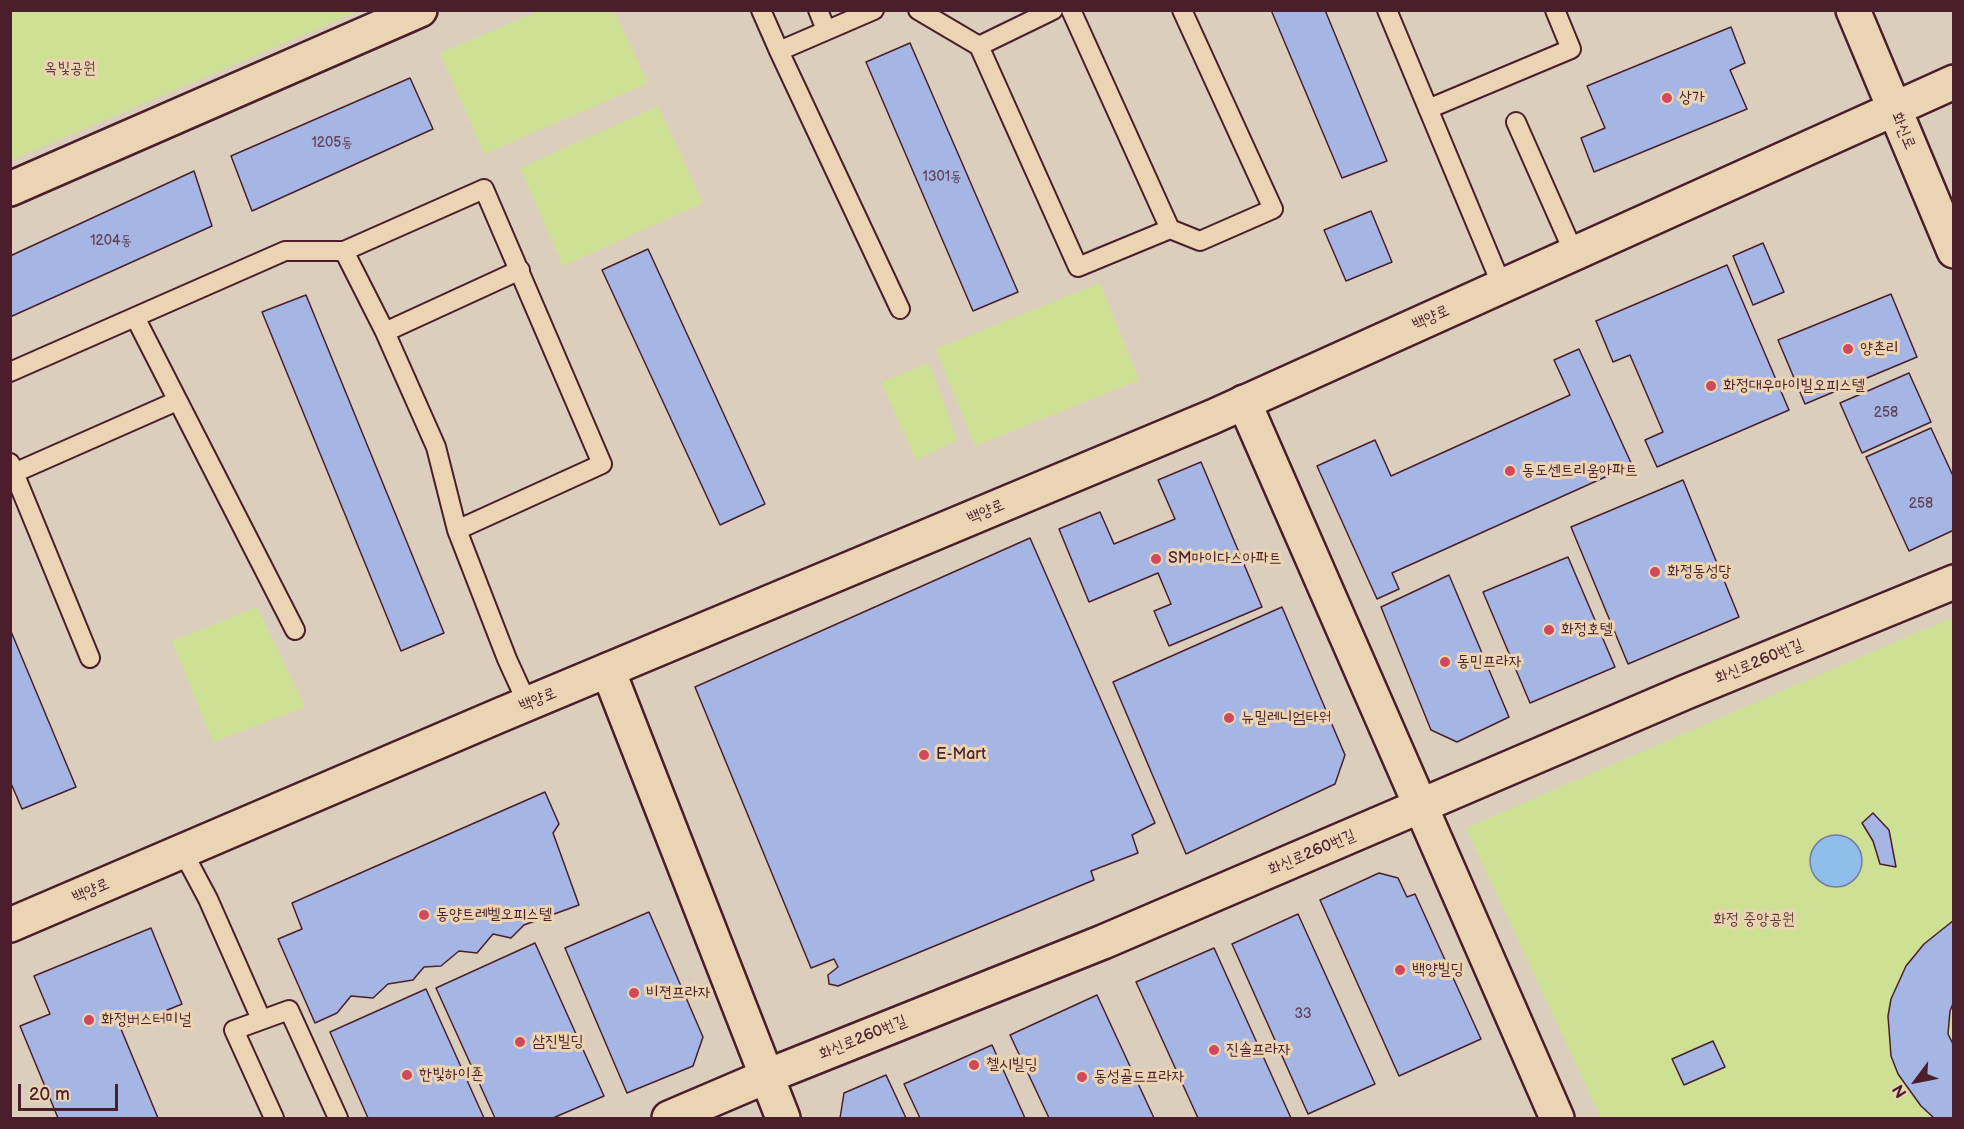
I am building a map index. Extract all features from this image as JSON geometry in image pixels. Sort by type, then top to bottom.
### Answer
[{"type":"street","points":[[10,189],[420,10]]},
{"type":"street","name":"화신로","points":[[1853,10],[1953,251]]},
{"type":"street","name":"백양로","points":[[10,925],[1244,402],[1953,82]]},
{"type":"street","points":[[1244,402],[1557,1119]]},
{"type":"street","name":"화신로260번길","points":[[669,1119],[765,1077],[1103,942],[1686,692],[1953,582]]},
{"type":"street","points":[[608,670],[783,1119]]},
{"type":"lane","points":[[761,10],[900,309]]},
{"type":"lane","points":[[818,10],[826,30]]},
{"type":"lane","points":[[779,51],[874,10]]},
{"type":"lane","points":[[918,10],[979,46],[1078,267],[1170,229]]},
{"type":"lane","points":[[979,46],[1053,10]]},
{"type":"lane","points":[[1071,10],[1170,229],[1200,241],[1273,209],[1182,10]]},
{"type":"lane","points":[[1387,10],[1503,286]]},
{"type":"lane","points":[[1428,109],[1571,49],[1555,10]]},
{"type":"lane","points":[[1516,122],[1574,253]]},
{"type":"lane","points":[[10,372],[285,251],[344,251],[484,189],[602,464],[457,530]]},
{"type":"lane","points":[[344,251],[385,332],[436,447],[457,530],[507,660],[528,705]]},
{"type":"lane","points":[[385,332],[520,270]]},
{"type":"lane","points":[[135,317],[295,630]]},
{"type":"lane","points":[[90,657],[12,468],[177,401]]},
{"type":"lane","points":[[183,852],[208,899],[261,1019]]},
{"type":"lane","points":[[274,1119],[234,1030],[289,1010],[338,1119]]},
{"type":"green space","name":"옥빛공원","points":[[11,10],[359,10],[359,11],[11,160]]},
{"type":"green space","points":[[539,11],[614,11],[648,83],[484,154],[440,53]]},
{"type":"green space","points":[[658,106],[703,203],[563,266],[520,168]]},
{"type":"green space","points":[[1100,283],[1139,380],[975,446],[936,349]]},
{"type":"green space","points":[[929,363],[957,440],[916,460],[881,382]]},
{"type":"green space","points":[[257,607],[305,707],[213,742],[172,641]]},
{"type":"green space","name":"화정 중앙공원","points":[[1953,617],[1953,1118],[1601,1118],[1466,828]]},
{"type":"water","points":[[1836,835],[1850,839],[1858,847],[1862,861],[1858,875],[1850,883],[1836,887],[1822,883],[1814,875],[1810,861],[1814,847],[1822,839]]},
{"type":"building","points":[[1271,10],[1325,10],[1387,161],[1342,178]]},
{"type":"building","name":"상가","points":[[1731,27],[1745,63],[1730,70],[1747,109],[1594,172],[1581,138],[1605,128],[1587,86]]},
{"type":"building","points":[[910,43],[1018,292],[973,311],[866,62]]},
{"type":"building","points":[[410,78],[433,129],[252,211],[231,156]]},
{"type":"building","points":[[194,171],[212,226],[10,317],[10,256]]},
{"type":"building","points":[[1371,211],[1392,262],[1346,281],[1324,230]]},
{"type":"building","points":[[1763,243],[1784,292],[1753,305],[1733,256]]},
{"type":"building","points":[[648,249],[765,504],[720,525],[602,270]]},
{"type":"building","name":"화정대우마이빌오피스텔","points":[[1727,265],[1789,410],[1657,467],[1645,440],[1663,432],[1630,355],[1613,362],[1596,321]]},
{"type":"building","name":"양촌리","points":[[1891,294],[1917,357],[1805,404],[1778,340]]},
{"type":"building","points":[[306,295],[444,633],[401,651],[262,312]]},
{"type":"building","name":"동도센트리움아파트","points":[[1579,349],[1632,465],[1392,573],[1399,589],[1377,599],[1317,466],[1375,440],[1391,476],[1570,395],[1554,360]]},
{"type":"building","points":[[1909,373],[1931,422],[1862,453],[1840,403]]},
{"type":"building","points":[[1931,428],[1954,478],[1954,530],[1909,551],[1866,457]]},
{"type":"building","name":"SM마이다스아파트","points":[[1201,462],[1262,607],[1169,646],[1154,611],[1171,604],[1158,573],[1089,602],[1059,529],[1100,512],[1114,544],[1175,519],[1158,480]]},
{"type":"building","name":"화정동성당","points":[[1683,480],[1739,617],[1628,664],[1571,527]]},
{"type":"building","name":"E-Mart","points":[[1030,538],[1155,823],[1132,835],[1138,853],[1091,871],[1094,880],[838,986],[829,984],[828,975],[838,967],[834,959],[811,968],[695,687]]},
{"type":"building","name":"화정호텔","points":[[1568,557],[1615,667],[1530,703],[1483,592]]},
{"type":"building","name":"동민프라자","points":[[1449,575],[1509,717],[1457,742],[1431,730],[1381,607]]},
{"type":"building","name":"뉴밀레니엄타워","points":[[1282,607],[1345,755],[1335,784],[1186,854],[1113,682]]},
{"type":"building","points":[[10,629],[76,787],[22,809],[10,781]]},
{"type":"building","name":"동양트레벨오피스텔","points":[[545,792],[559,824],[553,833],[579,905],[524,925],[511,938],[493,934],[477,953],[459,951],[441,966],[424,967],[413,980],[388,984],[373,998],[351,996],[337,1013],[315,1023],[278,939],[302,929],[292,903]]},
{"type":"building","points":[[1873,813],[1889,830],[1896,867],[1880,864],[1873,841],[1862,823]]},
{"type":"building","name":"백양빌딩","points":[[1379,873],[1398,878],[1407,897],[1415,894],[1481,1039],[1399,1076],[1320,900]]},
{"type":"building","name":"비젼프라자","points":[[649,912],[703,1037],[693,1066],[627,1093],[565,948]]},
{"type":"building","points":[[1298,914],[1375,1084],[1308,1114],[1232,944]]},
{"type":"building","points":[[1954,920],[1954,1001],[1950,1011],[1948,1034],[1954,1046],[1954,1118],[1934,1118],[1921,1106],[1898,1074],[1891,1056],[1888,1016],[1891,999],[1906,966],[1924,944]]},
{"type":"building","name":"화정버스터미널","points":[[151,928],[182,1004],[121,1029],[158,1118],[58,1118],[20,1026],[50,1014],[34,976]]},
{"type":"building","name":"삼진빌딩","points":[[535,943],[604,1096],[553,1118],[495,1118],[436,988]]},
{"type":"building","name":"진솔프라자","points":[[1214,948],[1291,1118],[1198,1118],[1136,982]]},
{"type":"building","name":"한빛하이죤","points":[[426,989],[484,1118],[368,1118],[330,1032]]},
{"type":"building","name":"동성골드프라자","points":[[1097,995],[1154,1118],[1049,1118],[1010,1035]]},
{"type":"building","points":[[1713,1041],[1725,1067],[1684,1085],[1672,1059]]},
{"type":"building","name":"첼시빌딩","points":[[992,1045],[1025,1118],[920,1118],[904,1084]]},
{"type":"building","points":[[886,1075],[906,1118],[840,1118],[844,1093]]},
{"type":"place","name":"상가","points":[[1667,98]]},
{"type":"place","name":"양촌리","points":[[1848,349]]},
{"type":"place","name":"화정대우마이빌오피스텔","points":[[1711,386]]},
{"type":"place","name":"동도센트리움아파트","points":[[1510,471]]},
{"type":"place","name":"SM마이다스아파트","points":[[1156,559]]},
{"type":"place","name":"화정동성당","points":[[1655,572]]},
{"type":"place","name":"화정호텔","points":[[1549,630]]},
{"type":"place","name":"동민프라자","points":[[1445,662]]},
{"type":"place","name":"뉴밀레니엄타워","points":[[1229,718]]},
{"type":"place","name":"E-Mart","points":[[924,755]]},
{"type":"place","name":"동양트레벨오피스텔","points":[[424,915]]},
{"type":"place","name":"백양빌딩","points":[[1400,970]]},
{"type":"place","name":"비젼프라자","points":[[634,993]]},
{"type":"place","name":"화정버스터미널","points":[[89,1020]]},
{"type":"place","name":"삼진빌딩","points":[[520,1042]]},
{"type":"place","name":"진솔프라자","points":[[1214,1050]]},
{"type":"place","name":"첼시빌딩","points":[[974,1065]]},
{"type":"place","name":"한빛하이죤","points":[[407,1075]]},
{"type":"place","name":"동성골드프라자","points":[[1082,1077]]}]
